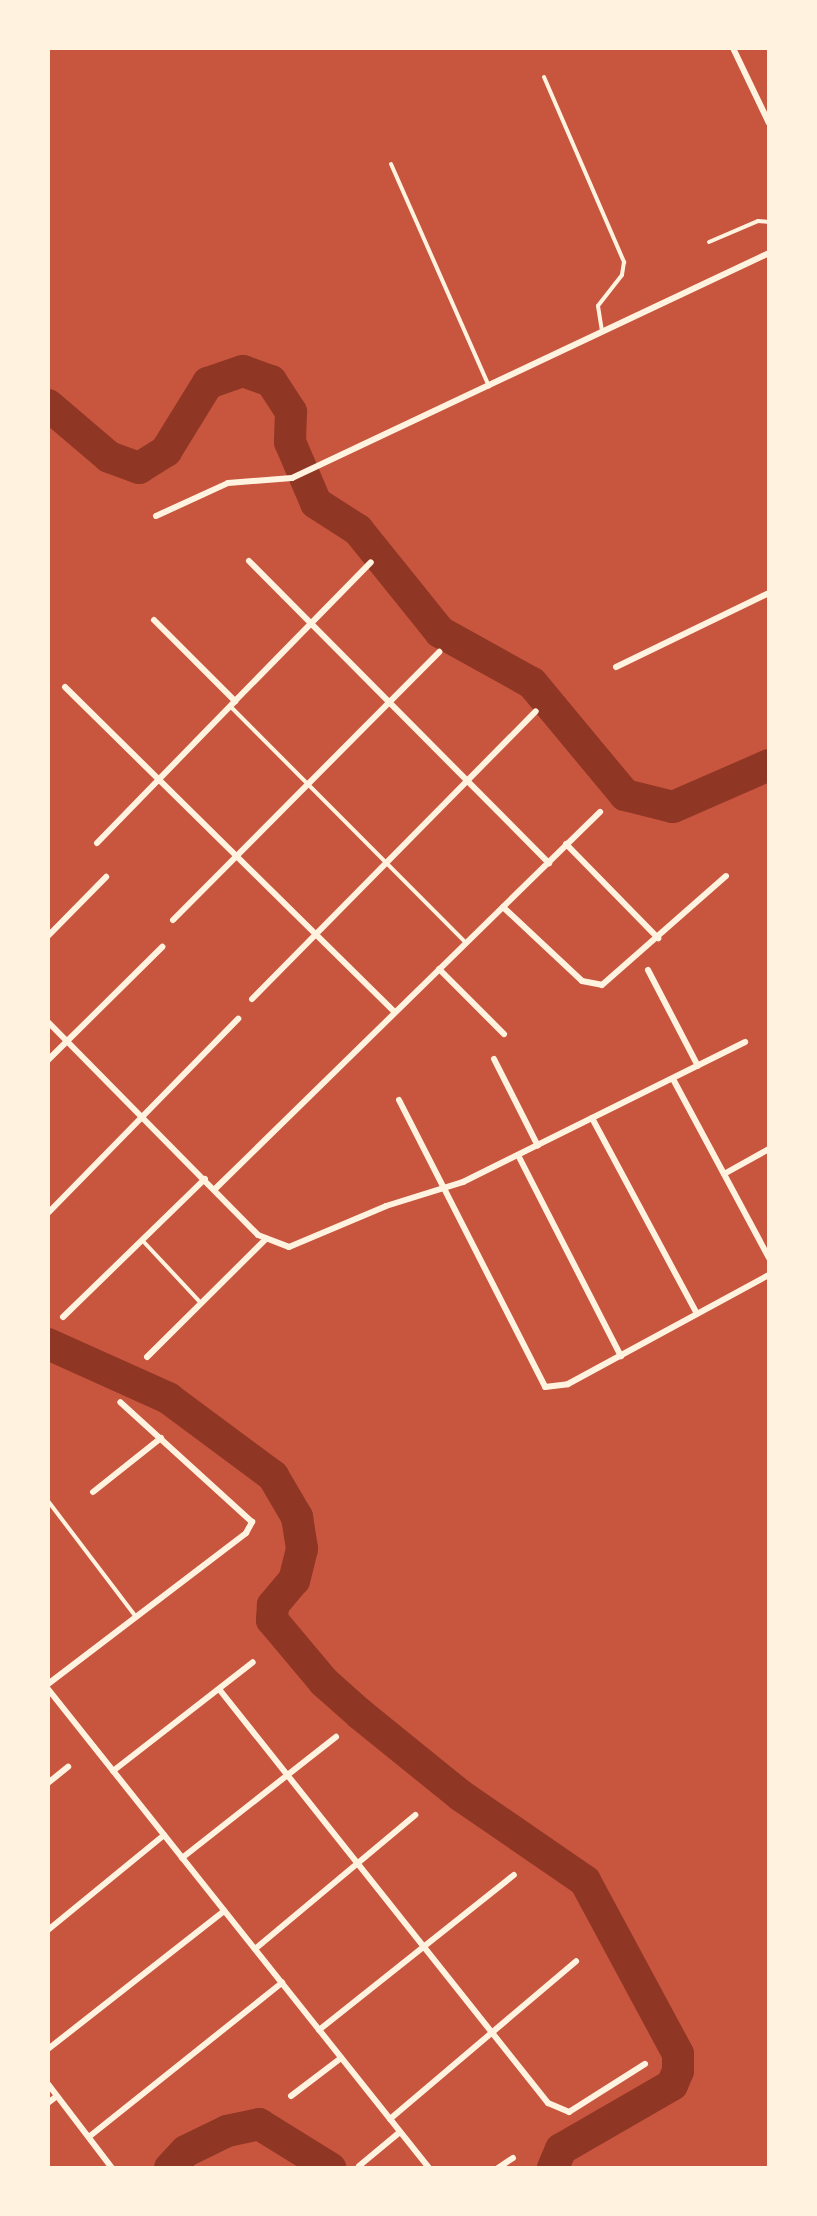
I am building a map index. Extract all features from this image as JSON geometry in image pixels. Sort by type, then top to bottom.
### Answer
[{"type":"street","points":[[733,48],[769,123]]},
{"type":"street","points":[[156,516],[228,483],[292,478],[769,253]]},
{"type":"street","points":[[249,561],[310,625],[549,863]]},
{"type":"street","points":[[97,843],[370,562]]},
{"type":"street","points":[[616,667],[769,593]]},
{"type":"street","points":[[154,620],[232,703]]},
{"type":"street","points":[[174,920],[439,652]]},
{"type":"street","points":[[65,687],[394,1012]]},
{"type":"street","points":[[252,999],[536,711]]},
{"type":"street","points":[[215,1189],[600,812]]},
{"type":"street","points":[[566,844],[658,938]]},
{"type":"street","points":[[503,907],[592,986],[611,979],[726,876]]},
{"type":"street","points":[[48,936],[106,877]]},
{"type":"street","points":[[48,1060],[162,947]]},
{"type":"street","points":[[439,969],[504,1034]]},
{"type":"street","points":[[648,970],[698,1066]]},
{"type":"street","points":[[48,1213],[238,1019]]},
{"type":"street","points":[[48,1022],[140,1117],[266,1239],[289,1247],[386,1206],[441,1191],[519,1157],[745,1042]]},
{"type":"street","points":[[494,1059],[538,1146]]},
{"type":"street","points":[[672,1079],[769,1258]]},
{"type":"street","points":[[399,1100],[441,1191],[545,1387],[558,1388],[769,1275]]},
{"type":"street","points":[[592,1118],[697,1314]]},
{"type":"street","points":[[724,1174],[769,1149]]},
{"type":"street","points":[[519,1157],[621,1356]]},
{"type":"street","points":[[63,1317],[205,1179]]},
{"type":"street","points":[[147,1357],[266,1239]]},
{"type":"street","points":[[48,1684],[246,1533],[252,1522],[120,1402]]},
{"type":"street","points":[[93,1492],[161,1438]]},
{"type":"street","points":[[113,1771],[253,1662]]},
{"type":"street","points":[[48,1689],[429,2168]]},
{"type":"street","points":[[219,1689],[285,1778],[359,1863],[492,2032],[559,2111],[580,2108],[645,2064]]},
{"type":"street","points":[[182,1858],[336,1737]]},
{"type":"street","points":[[48,1783],[68,1767]]},
{"type":"street","points":[[255,1949],[416,1815]]},
{"type":"street","points":[[48,1930],[164,1835]]},
{"type":"street","points":[[319,2030],[514,1875]]},
{"type":"street","points":[[48,2049],[224,1911]]},
{"type":"street","points":[[390,2119],[576,1961]]},
{"type":"street","points":[[90,2136],[282,1983]]},
{"type":"street","points":[[291,2096],[342,2058]]},
{"type":"street","points":[[48,2084],[90,2136],[112,2168]]},
{"type":"street","points":[[48,2103],[57,2096]]},
{"type":"street","points":[[359,2166],[400,2132]]},
{"type":"street","points":[[498,2168],[513,2158]]},
{"type":"lane","points":[[544,77],[624,262],[622,275],[598,306],[603,333]]},
{"type":"lane","points":[[391,164],[489,386]]},
{"type":"lane","points":[[710,242],[758,221],[769,222]]},
{"type":"lane","points":[[232,703],[466,943]]},
{"type":"lane","points":[[142,1240],[202,1303]]},
{"type":"lane","points":[[48,1501],[136,1617]]},
{"type":"waterway","points":[[48,405],[109,457],[139,468],[166,451],[208,383],[243,371],[271,381],[291,412],[290,442],[316,503],[358,530],[440,632],[532,683],[625,795],[673,807],[769,765]]},
{"type":"waterway","points":[[48,1344],[168,1398],[273,1476],[297,1517],[302,1549],[294,1580],[273,1605],[272,1620],[324,1682],[360,1714],[460,1795],[585,1881],[678,2054],[678,2071],[672,2085],[561,2149],[553,2168]]},
{"type":"waterway","points":[[170,2168],[186,2151],[227,2131],[259,2124],[330,2168]]}]
